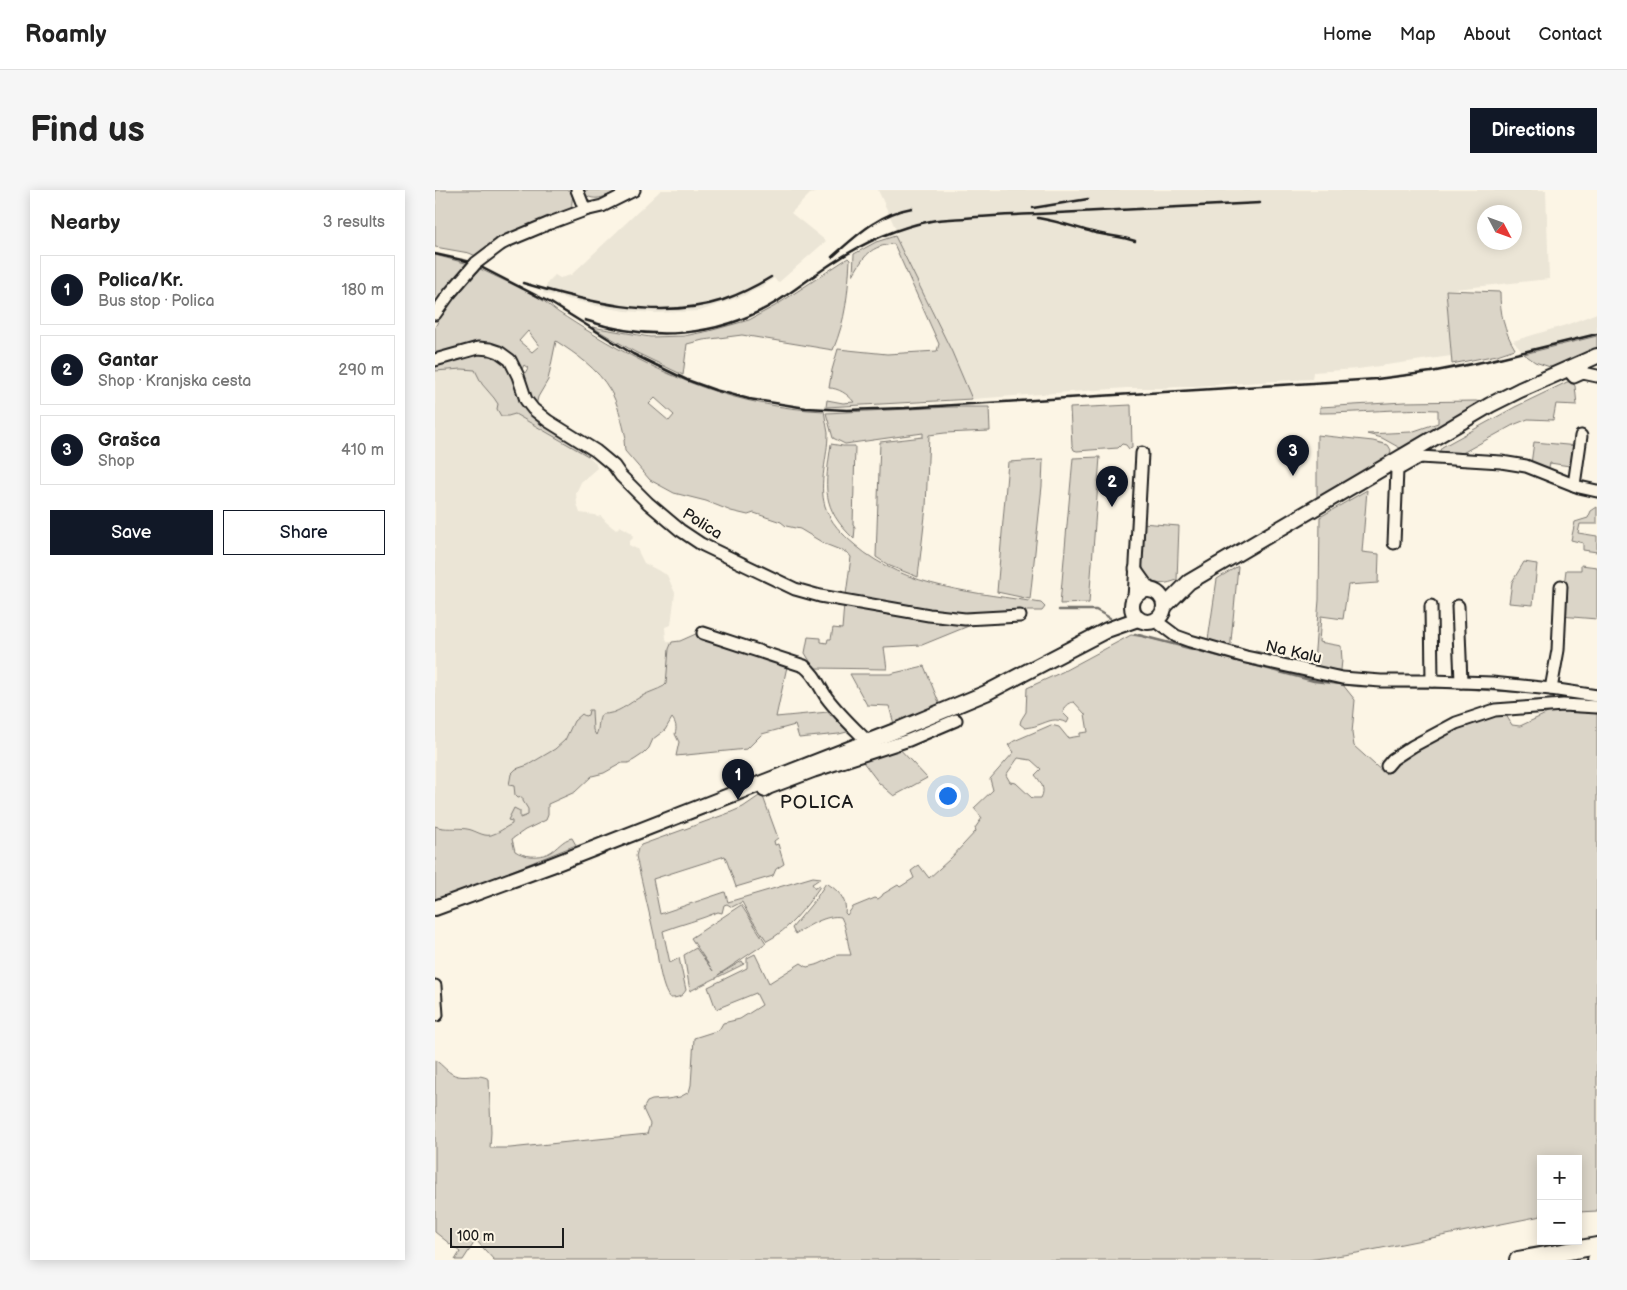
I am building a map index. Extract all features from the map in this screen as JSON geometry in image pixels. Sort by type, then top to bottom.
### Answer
[{"type":"highway","points":[[1518,1260],[1597,1246]]},
{"type":"main road","points":[[1164,607],[1189,582],[1415,454],[1490,405],[1575,373],[1597,356]]},
{"type":"main road","points":[[435,908],[774,782],[986,692],[1107,630],[1135,609],[1142,591],[1152,591],[1189,582]]},
{"type":"main road","points":[[1135,609],[1147,622],[1155,621],[1162,615],[1164,607],[1162,598],[1152,591]]},
{"type":"street","points":[[577,190],[585,210]]},
{"type":"street","points":[[435,314],[476,263],[501,244],[585,210],[602,206],[634,190]]},
{"type":"street","name":"Polica","points":[[435,360],[479,348],[499,352],[510,360],[526,400],[533,408],[548,421],[596,451],[614,466],[621,476],[648,503],[680,530],[701,544],[795,588],[820,596],[929,615],[965,619],[1020,616]]},
{"type":"street","points":[[1575,373],[1597,376]]},
{"type":"street","points":[[1574,485],[1581,436]]},
{"type":"street","points":[[1135,609],[1135,569],[1142,453]]},
{"type":"street","points":[[1394,543],[1397,470],[1415,454],[1525,466],[1574,485],[1597,491]]},
{"type":"street","points":[[1135,569],[1152,591]]},
{"type":"street","points":[[1551,689],[1557,650],[1561,586]]},
{"type":"street","points":[[1431,606],[1433,681]]},
{"type":"street","points":[[1459,606],[1461,682]]},
{"type":"street","name":"Na Kalu","points":[[1155,621],[1176,636],[1246,657],[1342,678],[1381,681],[1492,683],[1597,696]]},
{"type":"street","points":[[703,633],[805,666],[813,672],[825,695],[834,706],[867,741]]},
{"type":"street","points":[[1387,766],[1413,746],[1456,723],[1495,710],[1563,705],[1597,707]]},
{"type":"street","points":[[764,792],[774,782],[909,740],[957,720]]},
{"type":"street","points":[[435,986],[437,1015]]},
{"type":"shaded area","points":[[435,190],[572,190],[573,195],[572,207],[568,210],[505,237],[476,256],[435,247]]},
{"type":"shaded area","points":[[581,190],[620,190],[604,197],[594,198],[585,195]]},
{"type":"shaded area","points":[[661,190],[817,190],[810,194],[791,213],[826,241],[778,283],[774,278],[743,296],[700,311],[657,313],[625,311],[543,293],[548,282],[555,275],[560,278],[571,275]]},
{"type":"shaded area","points":[[878,190],[1546,190],[1549,279],[1446,290],[1451,356],[1358,369],[1313,372],[1312,379],[1161,388],[1127,388],[972,399],[952,352],[895,236],[898,234]]},
{"type":"shaded area","points":[[895,236],[952,352],[972,399],[826,407],[827,400],[843,403],[854,402],[843,392],[829,388],[838,349],[887,354],[937,351],[939,344],[894,244],[874,249],[865,257],[853,275],[854,254],[876,242]]},
{"type":"shaded area","points":[[435,255],[469,264],[435,306]]},
{"type":"shaded area","points":[[848,258],[850,260],[846,306],[833,350],[742,335],[703,340],[687,344],[683,375],[635,352],[592,327],[650,337],[684,336],[709,331],[749,320],[775,306]]},
{"type":"shaded area","points":[[478,268],[532,294],[620,350],[675,377],[704,388],[762,403],[824,411],[828,442],[823,479],[823,497],[830,517],[850,541],[875,560],[919,580],[967,591],[1041,603],[1045,607],[1042,611],[957,614],[916,609],[846,595],[851,557],[848,553],[825,544],[800,529],[786,526],[781,522],[754,513],[748,515],[731,511],[706,501],[674,493],[650,480],[625,451],[624,440],[626,438],[619,413],[613,395],[605,382],[586,362],[556,341],[548,380],[538,397],[536,406],[527,395],[522,378],[528,368],[524,365],[521,371],[506,351],[435,355],[435,327],[445,309]],"holes":[[[528,331],[539,346],[532,352],[519,341]],[[655,398],[674,415],[669,421],[649,404]]]},
{"type":"shaded area","points":[[1446,290],[1500,292],[1503,322],[1515,349],[1497,355],[1452,364]]},
{"type":"shaded area","points":[[1597,313],[1597,332],[1584,340],[1524,354],[1513,341],[1566,325]]},
{"type":"shaded area","points":[[1597,336],[1597,351],[1553,368],[1535,362],[1524,354]]},
{"type":"shaded area","points":[[485,352],[499,357],[507,365],[521,401],[592,452],[588,456],[515,414],[501,416],[497,409],[498,404],[482,384],[475,370],[435,371],[435,364]]},
{"type":"shaded area","points":[[476,370],[482,384],[508,416],[515,414],[588,456],[595,462],[597,468],[581,482],[576,493],[580,513],[597,517],[601,516],[616,530],[620,526],[632,533],[633,538],[629,545],[637,549],[644,563],[667,575],[675,593],[671,625],[665,627],[666,639],[668,642],[672,642],[669,649],[666,684],[617,711],[599,718],[596,735],[593,730],[592,710],[588,715],[574,721],[565,740],[555,749],[528,765],[516,769],[511,774],[509,781],[514,786],[514,791],[523,798],[528,809],[528,815],[509,820],[512,821],[512,824],[504,830],[491,835],[484,835],[458,827],[439,828],[435,826],[435,371]]},
{"type":"shaded area","points":[[1572,381],[1575,386],[1577,405],[1556,404],[1553,420],[1528,419],[1513,425],[1457,456],[1438,454],[1442,447],[1515,407]]},
{"type":"shaded area","points":[[1404,402],[1480,402],[1400,448],[1382,438],[1367,434],[1411,432],[1438,423],[1438,410],[1320,413],[1320,407]]},
{"type":"shaded area","points":[[1131,405],[1132,448],[1129,449],[1126,445],[1122,444],[1118,448],[1074,450],[1072,445],[1070,408]]},
{"type":"shaded area","points":[[989,407],[990,431],[929,435],[926,507],[918,577],[890,566],[876,557],[880,442],[923,437],[923,433],[845,444],[833,438],[826,413]]},
{"type":"shaded area","points":[[1317,435],[1373,441],[1388,445],[1391,450],[1384,460],[1317,500]]},
{"type":"shaded area","points":[[1534,442],[1578,446],[1576,467],[1550,463],[1548,471],[1531,464]]},
{"type":"shaded area","points":[[831,444],[855,446],[854,539],[835,517],[827,496],[827,472]]},
{"type":"shaded area","points":[[1100,457],[1089,603],[1060,604],[1073,458]]},
{"type":"shaded area","points":[[1043,460],[1030,599],[997,592],[1008,462]]},
{"type":"shaded area","points":[[1367,490],[1362,552],[1379,554],[1378,583],[1348,585],[1343,619],[1321,616],[1319,642],[1341,646],[1341,670],[1324,670],[1251,652],[1256,651],[1308,664],[1314,661],[1319,600],[1320,517]]},
{"type":"shaded area","points":[[1597,507],[1597,524],[1580,524],[1578,533],[1597,536],[1597,552],[1583,550],[1583,543],[1571,540],[1575,522],[1588,518],[1591,511]]},
{"type":"shaded area","points":[[1142,523],[1179,526],[1177,580],[1163,583],[1153,582],[1147,576],[1141,557]]},
{"type":"shaded area","points":[[1524,562],[1537,564],[1533,605],[1509,603],[1512,582]]},
{"type":"shaded area","points":[[1581,565],[1597,567],[1597,619],[1560,616],[1566,570],[1581,570]]},
{"type":"shaded area","points":[[1238,566],[1231,646],[1208,640],[1217,579]]},
{"type":"shaded area","points":[[844,604],[970,622],[971,625],[922,645],[884,647],[887,669],[814,668],[805,653],[808,637],[821,638],[821,642],[827,643],[828,639],[831,639],[833,628],[842,629]]},
{"type":"shaded area","points":[[698,633],[788,662],[776,717],[828,712],[831,716],[836,713],[851,731],[799,738],[795,725],[762,734],[747,749],[676,756],[679,742],[675,734],[676,726],[672,718],[665,730],[653,739],[649,748],[643,754],[628,763],[622,763],[604,773],[592,776],[575,792],[548,804],[546,820],[525,830],[512,839],[515,851],[523,855],[532,856],[541,856],[549,853],[563,842],[572,838],[576,845],[479,884],[465,892],[435,902],[435,826],[467,829],[491,835],[512,824],[512,821],[508,820],[514,808],[520,811],[520,818],[528,815],[528,809],[523,798],[518,798],[515,795],[514,786],[509,785],[511,774],[516,769],[528,765],[555,749],[565,740],[574,721],[582,714],[588,715],[589,710],[592,710],[593,730],[596,735],[602,714],[618,711],[642,696],[664,686],[666,684],[669,649],[672,642],[680,641]]},
{"type":"shaded area","points":[[1131,635],[1144,637],[1343,685],[1355,700],[1352,733],[1354,746],[1385,774],[1400,759],[1427,739],[1503,710],[1512,725],[1520,726],[1550,712],[1597,708],[1597,1211],[1582,1212],[1582,1155],[1537,1155],[1537,1217],[1357,1253],[1308,1260],[494,1260],[476,1240],[463,1260],[455,1260],[460,1252],[435,1232],[435,1060],[454,1075],[481,1076],[489,1079],[490,1148],[510,1148],[647,1134],[650,1124],[643,1109],[647,1102],[680,1097],[689,1092],[694,1038],[719,1030],[723,1023],[740,1019],[762,1005],[756,993],[716,1009],[708,987],[747,968],[747,958],[755,954],[769,983],[801,963],[807,967],[819,964],[838,955],[851,955],[845,926],[841,917],[823,919],[795,934],[792,928],[826,883],[841,895],[847,915],[853,907],[875,898],[878,899],[898,885],[900,887],[914,878],[911,871],[919,865],[929,878],[976,831],[975,828],[982,818],[974,808],[993,790],[990,779],[1014,752],[1008,745],[1051,725],[1059,727],[1068,738],[1080,736],[1080,733],[1088,732],[1085,714],[1074,702],[1066,705],[1064,708],[1063,713],[1069,719],[1067,723],[1052,720],[1025,728],[1020,724],[1026,712],[1027,688],[1062,672]],"holes":[[[1018,758],[1031,760],[1041,769],[1035,775],[1043,789],[1041,798],[1032,798],[1016,783],[1010,782],[1006,775]]]},
{"type":"shaded area","points":[[924,666],[940,705],[894,724],[889,706],[867,705],[850,674],[890,674]]},
{"type":"shaded area","points":[[896,745],[927,778],[894,796],[879,783],[863,762],[865,757]]},
{"type":"shaded area","points":[[762,794],[778,838],[774,841],[775,845],[778,844],[784,864],[776,869],[773,876],[736,887],[725,856],[653,879],[660,914],[725,892],[728,902],[813,877],[821,878],[812,884],[815,888],[820,885],[819,888],[789,925],[767,941],[742,902],[732,907],[727,904],[724,905],[722,913],[718,912],[663,931],[670,963],[679,958],[686,990],[679,997],[670,998],[664,987],[660,970],[636,856],[638,849],[641,845],[743,807]]},
{"type":"shaded area","points":[[741,905],[766,943],[718,975],[742,961],[744,964],[690,991],[684,955],[696,948],[713,971],[691,938]]},
{"type":"waterway","points":[[1059,610],[1096,610],[1110,618]]},
{"type":"waterway","points":[[1135,634],[1314,681],[1377,686]]},
{"type":"waterway","points":[[1392,687],[1524,692]]},
{"type":"railway","points":[[1033,208],[1088,199]]},
{"type":"railway","points":[[585,320],[634,332],[659,333],[683,333],[732,323],[778,301],[831,264],[866,243],[891,232],[931,221],[1260,203]]},
{"type":"railway","points":[[832,257],[859,233],[878,220],[912,208]]},
{"type":"railway","points":[[1038,218],[1135,241]]},
{"type":"railway","points":[[435,254],[471,262],[551,303],[633,354],[687,380],[749,399],[806,408],[847,410],[905,408],[1377,379],[1431,372],[1487,361],[1597,334]]},
{"type":"railway","points":[[523,283],[596,302],[648,309],[673,309],[699,306],[723,300],[748,290],[771,277]]},
{"type":"place","name":"Grašca","points":[[1293,476]]},
{"type":"place","name":"Gantar","points":[[1112,507]]},
{"type":"place","name":"Polica/Kr.","points":[[738,800]]},
{"type":"district","name":"POLICA","points":[[817,801]]}]
